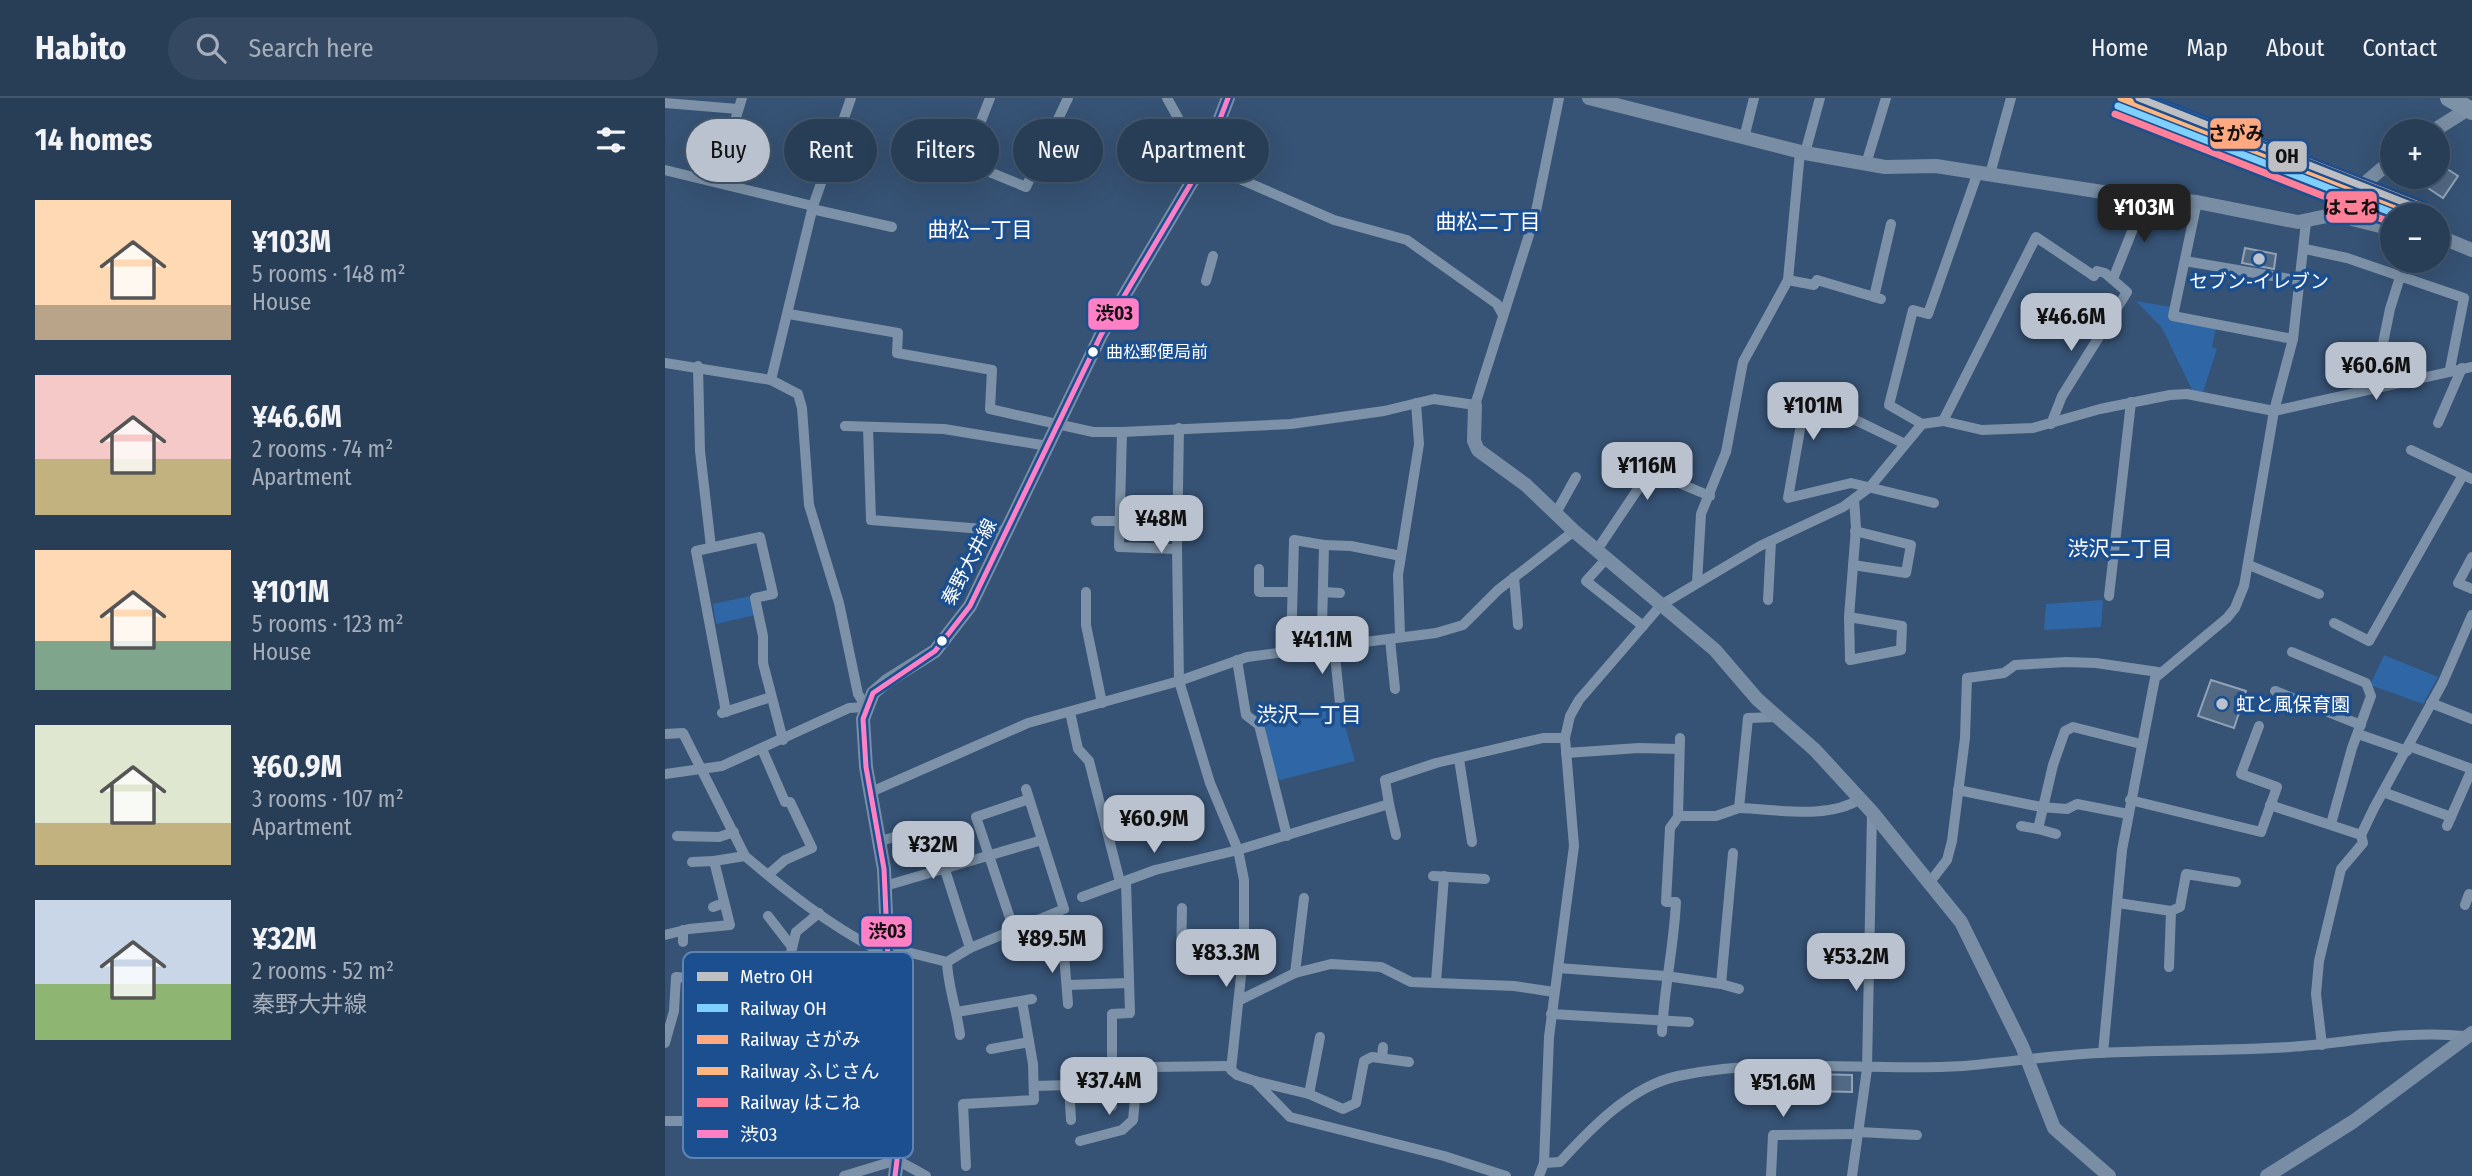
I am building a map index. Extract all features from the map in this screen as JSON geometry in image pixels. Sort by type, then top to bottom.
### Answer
[{"type":"street","points":[[716,183],[742,98]]},
{"type":"street","points":[[771,380],[789,314],[812,208],[851,98]]},
{"type":"street","points":[[991,98],[965,162],[1026,187],[1068,98]]},
{"type":"street","points":[[1167,98],[1179,119]]},
{"type":"street","name":"秦野大井線","points":[[1220,119],[1228,98]]},
{"type":"street","points":[[1559,98],[1535,216],[1509,307],[1503,315],[1502,326],[1475,405],[1474,441],[1478,450],[1526,485],[1574,531],[1715,650],[1757,699],[1815,750],[1873,812],[1961,922],[2026,1057],[2054,1128],[2109,1176]]},
{"type":"street","points":[[1590,98],[1621,102],[1803,153],[1866,164],[1936,166],[2197,202],[2307,222],[2327,216],[2380,171]]},
{"type":"street","points":[[1744,138],[1754,98]]},
{"type":"street","points":[[1697,583],[1701,514],[1726,452],[1743,362],[1787,280],[1803,153],[1820,98]]},
{"type":"street","points":[[1866,164],[1886,98]]},
{"type":"street","points":[[1922,424],[1889,405],[1913,310],[1928,314],[2011,98]]},
{"type":"street","points":[[665,103],[738,109]]},
{"type":"street","points":[[2446,119],[2462,104]]},
{"type":"street","points":[[665,170],[892,227]]},
{"type":"street","name":"秦野大井線","points":[[866,707],[887,681],[935,651],[970,606],[1101,335],[1192,182]]},
{"type":"street","points":[[1247,182],[1334,220],[1407,240],[1497,304],[1503,315]]},
{"type":"street","points":[[2113,279],[2146,197]]},
{"type":"street","points":[[2197,202],[2173,316],[2293,339]]},
{"type":"street","points":[[2342,205],[2352,219],[2380,226]]},
{"type":"street","points":[[2103,1053],[2130,800],[2158,672],[2235,608],[2249,565],[2274,411],[2293,339],[2307,222]]},
{"type":"street","points":[[1787,280],[1814,285],[1817,280],[1878,298],[1891,223]]},
{"type":"street","points":[[1943,421],[2036,237],[2094,276],[2100,270],[2127,292],[2062,396],[2051,424]]},
{"type":"street","points":[[2450,241],[2472,250]]},
{"type":"street","points":[[2305,249],[2347,258],[2464,298],[2450,369]]},
{"type":"street","points":[[1206,281],[1213,256]]},
{"type":"street","points":[[2185,261],[2302,281]]},
{"type":"street","points":[[2374,387],[2389,309],[2400,277]]},
{"type":"street","points":[[789,314],[898,333],[897,353],[992,370],[989,409],[1093,432],[1291,424],[1384,411],[1434,399],[1475,405]]},
{"type":"street","points":[[665,363],[698,366],[771,380],[798,394],[801,401],[809,505],[839,603],[858,694],[866,707],[863,740],[881,841],[887,952]]},
{"type":"street","points":[[698,366],[700,451],[711,547]]},
{"type":"street","points":[[1539,1176],[1544,1163],[1551,1014],[1574,846],[1565,738],[1570,716],[1579,700],[1661,605],[1771,541],[1854,499],[1870,487],[1891,464],[1903,443],[1922,424],[1943,421],[1982,430],[2051,424],[2131,402],[2187,394],[2274,411],[2467,367]]},
{"type":"street","points":[[2438,423],[2467,367]]},
{"type":"street","points":[[2109,596],[2131,402]]},
{"type":"street","points":[[1395,689],[1398,575],[1419,444],[1416,403]]},
{"type":"street","points":[[1903,443],[1843,414],[1804,407],[1788,498],[1851,483],[1934,503]]},
{"type":"street","points":[[845,426],[944,429],[1048,446]]},
{"type":"street","points":[[868,427],[870,520],[1008,531]]},
{"type":"street","points":[[1179,428],[1179,681],[1210,783],[1238,850],[1245,914],[1240,1000],[1230,1066],[1237,1076],[1309,1094],[1343,1109],[1356,1103],[1364,1061],[1372,1057],[1409,1062]]},
{"type":"street","points":[[1122,432],[1119,547],[1177,549]]},
{"type":"street","points":[[2334,623],[2369,641],[2467,477],[2411,450]]},
{"type":"street","points":[[1643,626],[1586,581],[1650,471],[1710,496]]},
{"type":"street","points":[[1556,513],[1576,477]]},
{"type":"street","points":[[1849,617],[1902,626],[1901,650],[1850,660],[1849,617],[1855,531],[1854,499]]},
{"type":"street","points":[[1096,521],[1120,521]]},
{"type":"street","points":[[871,792],[991,738],[1179,681],[1237,660],[1436,632],[1463,625],[1514,577],[1574,531]]},
{"type":"street","points":[[1853,565],[1906,573],[1911,545],[1855,531]]},
{"type":"street","points":[[771,698],[723,713],[696,551],[760,537],[773,594],[755,598],[771,698],[783,740]]},
{"type":"street","points":[[1291,651],[1290,592],[1294,540],[1351,546],[1401,556]]},
{"type":"street","points":[[1768,600],[1771,541]]},
{"type":"street","points":[[1324,545],[1322,628],[1330,646],[1340,704]]},
{"type":"street","points":[[2472,557],[2458,583],[2472,589]]},
{"type":"street","points":[[2249,565],[2319,594]]},
{"type":"street","points":[[1259,569],[1259,592],[1290,592]]},
{"type":"street","points":[[1514,577],[1518,625]]},
{"type":"street","points":[[1086,592],[1086,625],[1102,703]]},
{"type":"street","points":[[1323,592],[1340,593]]},
{"type":"street","points":[[2322,1045],[2316,994],[2319,961],[2341,869],[2363,843],[2361,835],[2443,682],[2472,615]]},
{"type":"street","points":[[2292,652],[2366,683],[2371,696],[2331,824]]},
{"type":"street","points":[[1237,660],[1246,715],[1259,725],[1287,835]]},
{"type":"street","points":[[1930,882],[1947,860],[1965,738],[1966,678],[2004,673],[2015,665],[2066,662],[2096,663],[2158,672]]},
{"type":"street","points":[[2275,691],[2359,729],[2472,769],[2449,821],[2383,792]]},
{"type":"street","points":[[2431,703],[2472,719]]},
{"type":"street","points":[[665,774],[702,771],[783,740],[849,708],[866,707]]},
{"type":"street","points":[[1070,712],[1078,749],[1089,761],[1123,881],[1130,1013],[1112,1014],[1112,1106]]},
{"type":"street","points":[[1738,808],[1748,718],[1777,717]]},
{"type":"street","points":[[2130,800],[2261,832],[2277,787],[2241,774],[2259,726]]},
{"type":"street","points":[[2038,829],[2065,731],[2073,727],[2141,744]]},
{"type":"street","points":[[665,734],[683,733],[745,856],[819,913],[866,944],[885,952]]},
{"type":"street","points":[[1397,835],[1385,780],[1543,738],[1565,738]]},
{"type":"street","points":[[1662,1032],[1666,976],[1677,902],[1666,902],[1670,828],[1678,816],[1679,738]]},
{"type":"street","points":[[1566,753],[1639,748],[1679,750]]},
{"type":"street","points":[[762,749],[785,802],[790,802],[812,848],[785,860],[769,874]]},
{"type":"street","points":[[1459,759],[1472,842]]},
{"type":"street","points":[[1958,790],[2042,807],[2067,809],[2077,804],[2128,814]]},
{"type":"street","points":[[913,954],[947,962],[970,948],[1014,930],[1064,909],[1027,794],[976,817],[1014,930]]},
{"type":"street","points":[[1678,816],[1716,816],[1738,808],[1809,811],[1853,804],[1860,799]]},
{"type":"street","points":[[1082,897],[1155,870],[1238,850],[1389,804]]},
{"type":"street","points":[[2270,805],[2361,835]]},
{"type":"street","points":[[1852,1176],[1867,1069],[1873,812]]},
{"type":"street","points":[[881,841],[931,826],[970,948]]},
{"type":"street","points":[[2021,826],[2056,834]]},
{"type":"street","points":[[677,835],[719,837],[734,832]]},
{"type":"street","points":[[885,886],[946,871],[1042,840]]},
{"type":"street","points":[[1721,984],[1733,853]]},
{"type":"street","points":[[692,862],[745,856]]},
{"type":"street","points":[[665,935],[683,930],[730,925],[719,905],[714,861]]},
{"type":"street","points":[[2118,903],[2171,911],[2180,907],[2186,874],[2236,882]]},
{"type":"street","points":[[1433,876],[1485,879]]},
{"type":"street","points":[[1436,982],[1444,876]]},
{"type":"street","points":[[1295,973],[1304,898]]},
{"type":"street","points":[[1181,962],[1182,908]]},
{"type":"street","points":[[2169,967],[2171,911]]},
{"type":"street","points":[[791,952],[796,932],[819,913]]},
{"type":"street","points":[[768,916],[792,947]]},
{"type":"street","points":[[683,930],[683,942]]},
{"type":"street","points":[[1063,942],[1068,1004]]},
{"type":"street","points":[[947,962],[948,987],[957,1012],[960,1035]]},
{"type":"street","points":[[1240,1000],[1295,973],[1331,964],[1381,967],[1411,982],[1514,986],[1554,992]]},
{"type":"street","points":[[1558,968],[1666,976],[1739,989]]},
{"type":"street","points":[[665,1043],[674,1010],[676,977],[683,977]]},
{"type":"street","points":[[1068,985],[1129,983]]},
{"type":"street","points":[[957,1012],[1027,1000],[1034,1086],[1034,1100],[963,1104]]},
{"type":"street","points":[[1551,1014],[1689,1022]]},
{"type":"street","points":[[1544,1163],[1560,1162],[1587,1133],[1622,1105],[1655,1084],[1677,1076],[1763,1067],[1867,1069],[1963,1066],[2026,1057],[2322,1045],[2422,1034],[2468,1035]]},
{"type":"street","points":[[2267,1176],[2354,1121],[2468,1035]]},
{"type":"street","points":[[1309,1094],[1320,1037]]},
{"type":"street","points":[[991,1049],[1029,1041]]},
{"type":"street","points":[[1382,1058],[1383,1047]]},
{"type":"street","points":[[1080,1141],[1122,1130],[1133,1119],[1137,1078],[1152,1067],[1230,1066]]},
{"type":"street","points":[[1255,1081],[1290,1117],[1481,1172],[1506,1176]]},
{"type":"street","points":[[1034,1086],[1069,1085],[1071,1120]]},
{"type":"street","points":[[963,1092],[966,1166]]},
{"type":"street","points":[[1111,1093],[1137,1092]]},
{"type":"street","points":[[665,1121],[683,1121]]},
{"type":"street","points":[[1772,1176],[1773,1135],[1917,1135]]},
{"type":"street","points":[[844,1176],[897,1160],[926,1176]]},
{"type":"street","points":[[895,1176],[897,1160]]},
{"type":"shaded area","points":[[2136,301],[2171,307],[2169,319],[2216,328],[2212,347],[2217,349],[2203,392],[2192,390],[2162,328]]},
{"type":"shaded area","points":[[750,596],[755,615],[716,624],[713,604]]},
{"type":"shaded area","points":[[2103,600],[2101,627],[2044,630],[2046,604]]},
{"type":"shaded area","points":[[2384,655],[2438,677],[2423,704],[2370,685]]},
{"type":"shaded area","points":[[1340,708],[1355,761],[1280,780],[1276,777],[1263,720]]},
{"type":"building","points":[[2450,171],[2458,176],[2450,188]]},
{"type":"building","points":[[2430,189],[2449,189],[2443,198]]},
{"type":"building","name":"セブン-イレブン","points":[[2245,248],[2276,254],[2274,269],[2242,263]]},
{"type":"building","name":"虹と風保育園","points":[[2211,680],[2246,691],[2234,728],[2198,716]]},
{"type":"building","points":[[1811,1074],[1852,1075],[1852,1092],[1811,1091]]},
{"type":"metro line","name":"OH","points":[[2139,98],[2406,203]]},
{"type":"rail line","name":"ふじさん","points":[[2121,98],[2390,203]]},
{"type":"rail line","name":"さがみ","points":[[2145,98],[2414,203]]},
{"type":"rail line","name":"OH","points":[[2118,106],[2380,208]]},
{"type":"rail line","name":"はこね","points":[[2115,114],[2380,218]]},
{"type":"transit line","name":"渋03","points":[[888,952],[884,869],[866,767],[863,719],[873,693],[935,651],[970,606],[1101,335],[1203,163],[1228,98]]},
{"type":"transit line","name":"渋03","points":[[895,1176],[897,1158]]},
{"type":"place","name":"セブン-イレブン","points":[[2259,259]]},
{"type":"place","name":"曲松郵便局前","points":[[1093,352]]},
{"type":"place","name":"虹と風保育園","points":[[2222,704]]},
{"type":"district","name":"曲松二丁目","points":[[1488,222]]},
{"type":"district","name":"曲松一丁目","points":[[980,230]]},
{"type":"district","name":"渋沢二丁目","points":[[2120,549]]},
{"type":"district","name":"渋沢一丁目","points":[[1309,715]]}]
